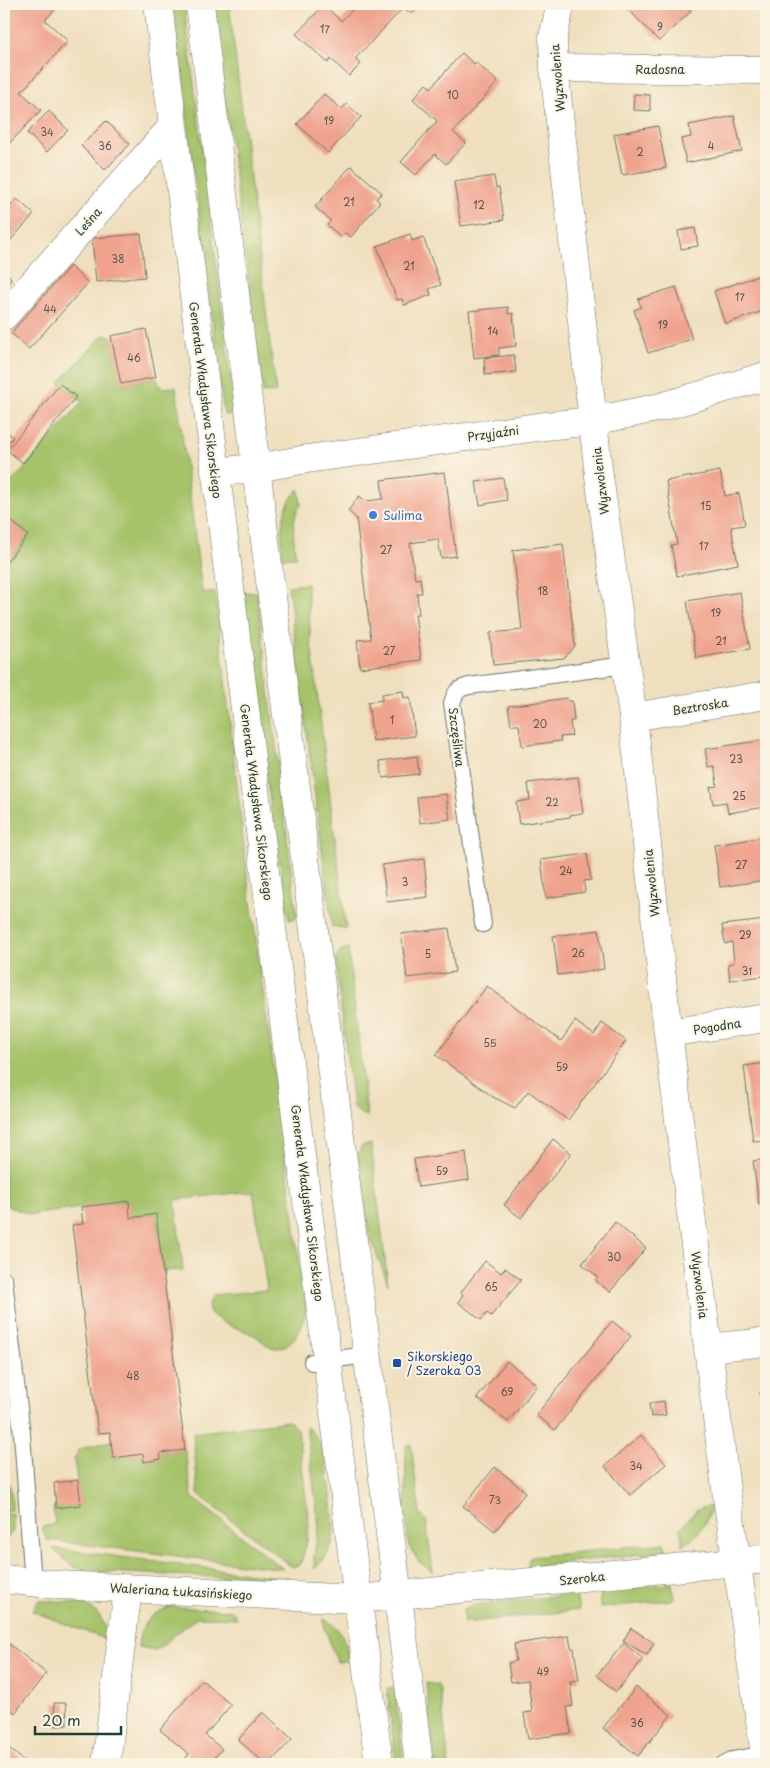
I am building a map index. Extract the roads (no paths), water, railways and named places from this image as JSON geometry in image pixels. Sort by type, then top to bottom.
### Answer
[{"type":"street","name":"Generała Władysława Sikorskiego","points":[[158,4],[320,1361],[358,1599],[379,1764]]},
{"type":"street","points":[[200,4],[419,1764]]},
{"type":"street","name":"Wyzwolenia","points":[[556,4],[553,37],[554,68],[599,476],[633,717],[668,1033],[727,1497],[766,1757]]},
{"type":"street","name":"Radosna","points":[[554,68],[766,70]]},
{"type":"street","name":"Leśna","points":[[4,316],[172,126]]},
{"type":"street","name":"Przyjaźni","points":[[215,472],[257,468],[307,459],[526,428],[594,421],[661,407],[766,376]]},
{"type":"street","name":"Beztroska","points":[[633,717],[766,695]]},
{"type":"street","name":"Pogodna","points":[[668,1033],[766,1018]]},
{"type":"street","points":[[708,1348],[766,1342]]},
{"type":"street","name":"Szeroka","points":[[398,1596],[766,1559]]},
{"type":"street","name":"Waleriana Łukasińskiego","points":[[4,1578],[33,1583],[128,1589],[358,1599]]},
{"type":"street","points":[[106,1764],[128,1589]]},
{"type":"street","points":[[358,1599],[398,1596]]},
{"type":"lane","name":"Szczęśliwa","points":[[483,924],[452,703],[455,694],[458,689],[469,686],[625,665]]},
{"type":"lane","points":[[4,1280],[22,1434],[33,1583]]},
{"type":"lane","points":[[320,1361],[368,1355]]},
{"type":"lane","points":[[724,1764],[732,1760],[766,1757]]},
{"type":"place","name":"Sulima","points":[[373,515]]},
{"type":"place","name":"Sikorskiego / Szeroka 03","points":[[397,1363]]}]
